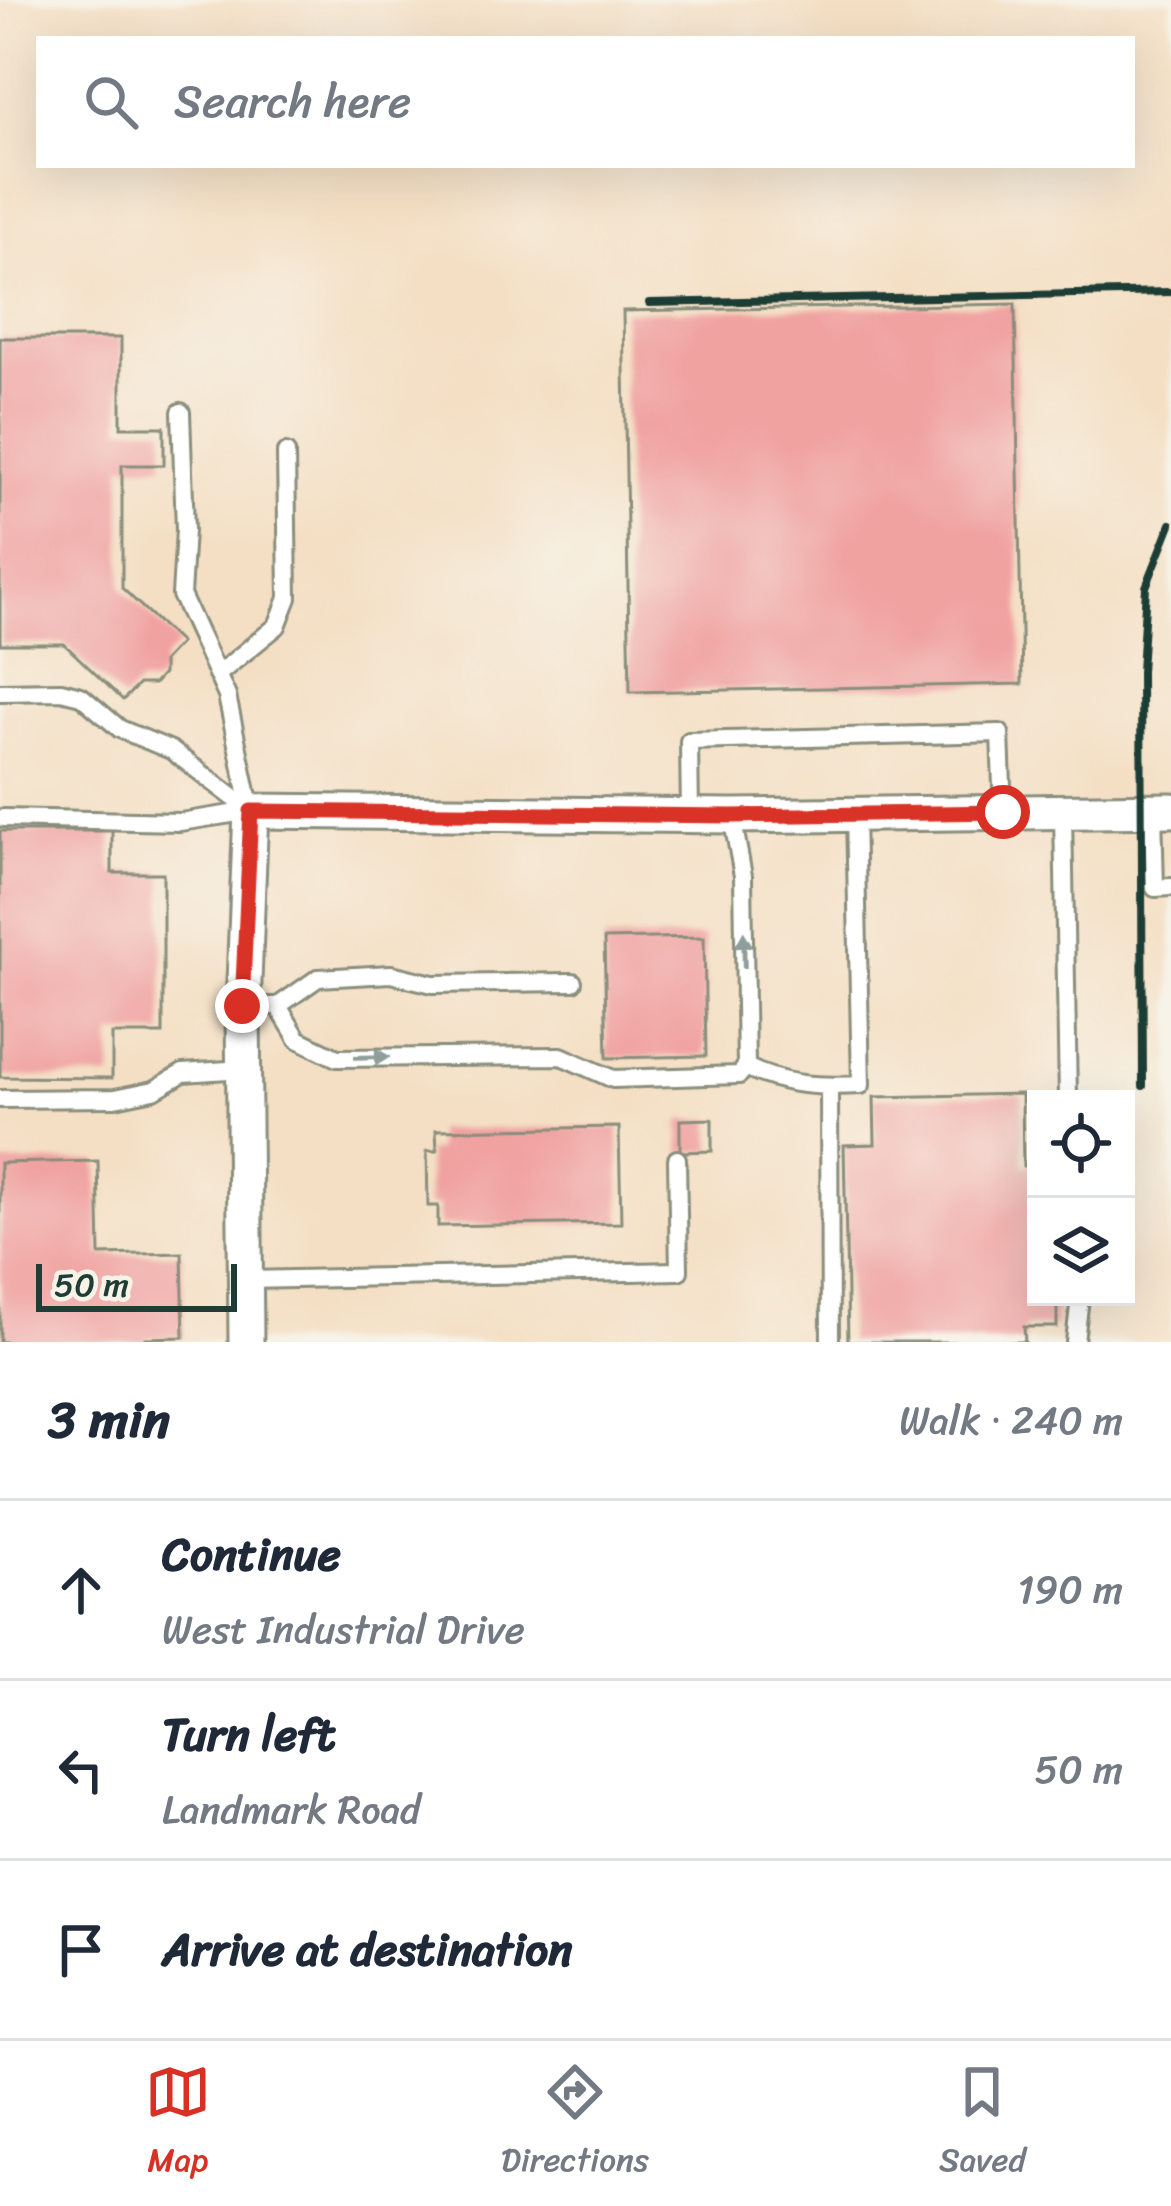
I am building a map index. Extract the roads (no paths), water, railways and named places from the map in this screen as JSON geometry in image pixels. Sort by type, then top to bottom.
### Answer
[{"type":"street","points":[[246,1342],[242,1006],[251,811],[732,816],[1162,810]]},
{"type":"lane","points":[[181,412],[185,530],[181,595],[226,696],[251,811]]},
{"type":"lane","points":[[217,675],[277,626],[288,598],[286,453]]},
{"type":"lane","points":[[0,692],[62,691],[82,697],[120,729],[171,750],[251,811]]},
{"type":"lane","points":[[690,815],[689,741],[1000,734],[1003,812]]},
{"type":"lane","points":[[1162,810],[1155,888],[1171,887]]},
{"type":"lane","points":[[3,818],[180,822],[251,811]]},
{"type":"lane","points":[[1063,812],[1068,1090]]},
{"type":"lane","points":[[746,1067],[771,1079],[829,1087],[861,1085],[855,814]]},
{"type":"lane","points":[[278,1006],[298,1039],[337,1058],[561,1056],[613,1079],[740,1075],[746,1067],[743,876],[732,816]]},
{"type":"lane","points":[[242,1006],[278,1006],[318,977],[391,974],[433,984],[573,982]]},
{"type":"lane","points":[[0,1099],[115,1098],[154,1090],[183,1073],[243,1069]]},
{"type":"lane","points":[[829,1087],[830,1342]]},
{"type":"lane","points":[[245,1280],[679,1271],[677,1159]]},
{"type":"lane","points":[[1075,1342],[1079,1306]]},
{"type":"railway","points":[[649,303],[1171,292]]},
{"type":"railway","points":[[1143,1086],[1141,672],[1146,587],[1171,524]]}]
